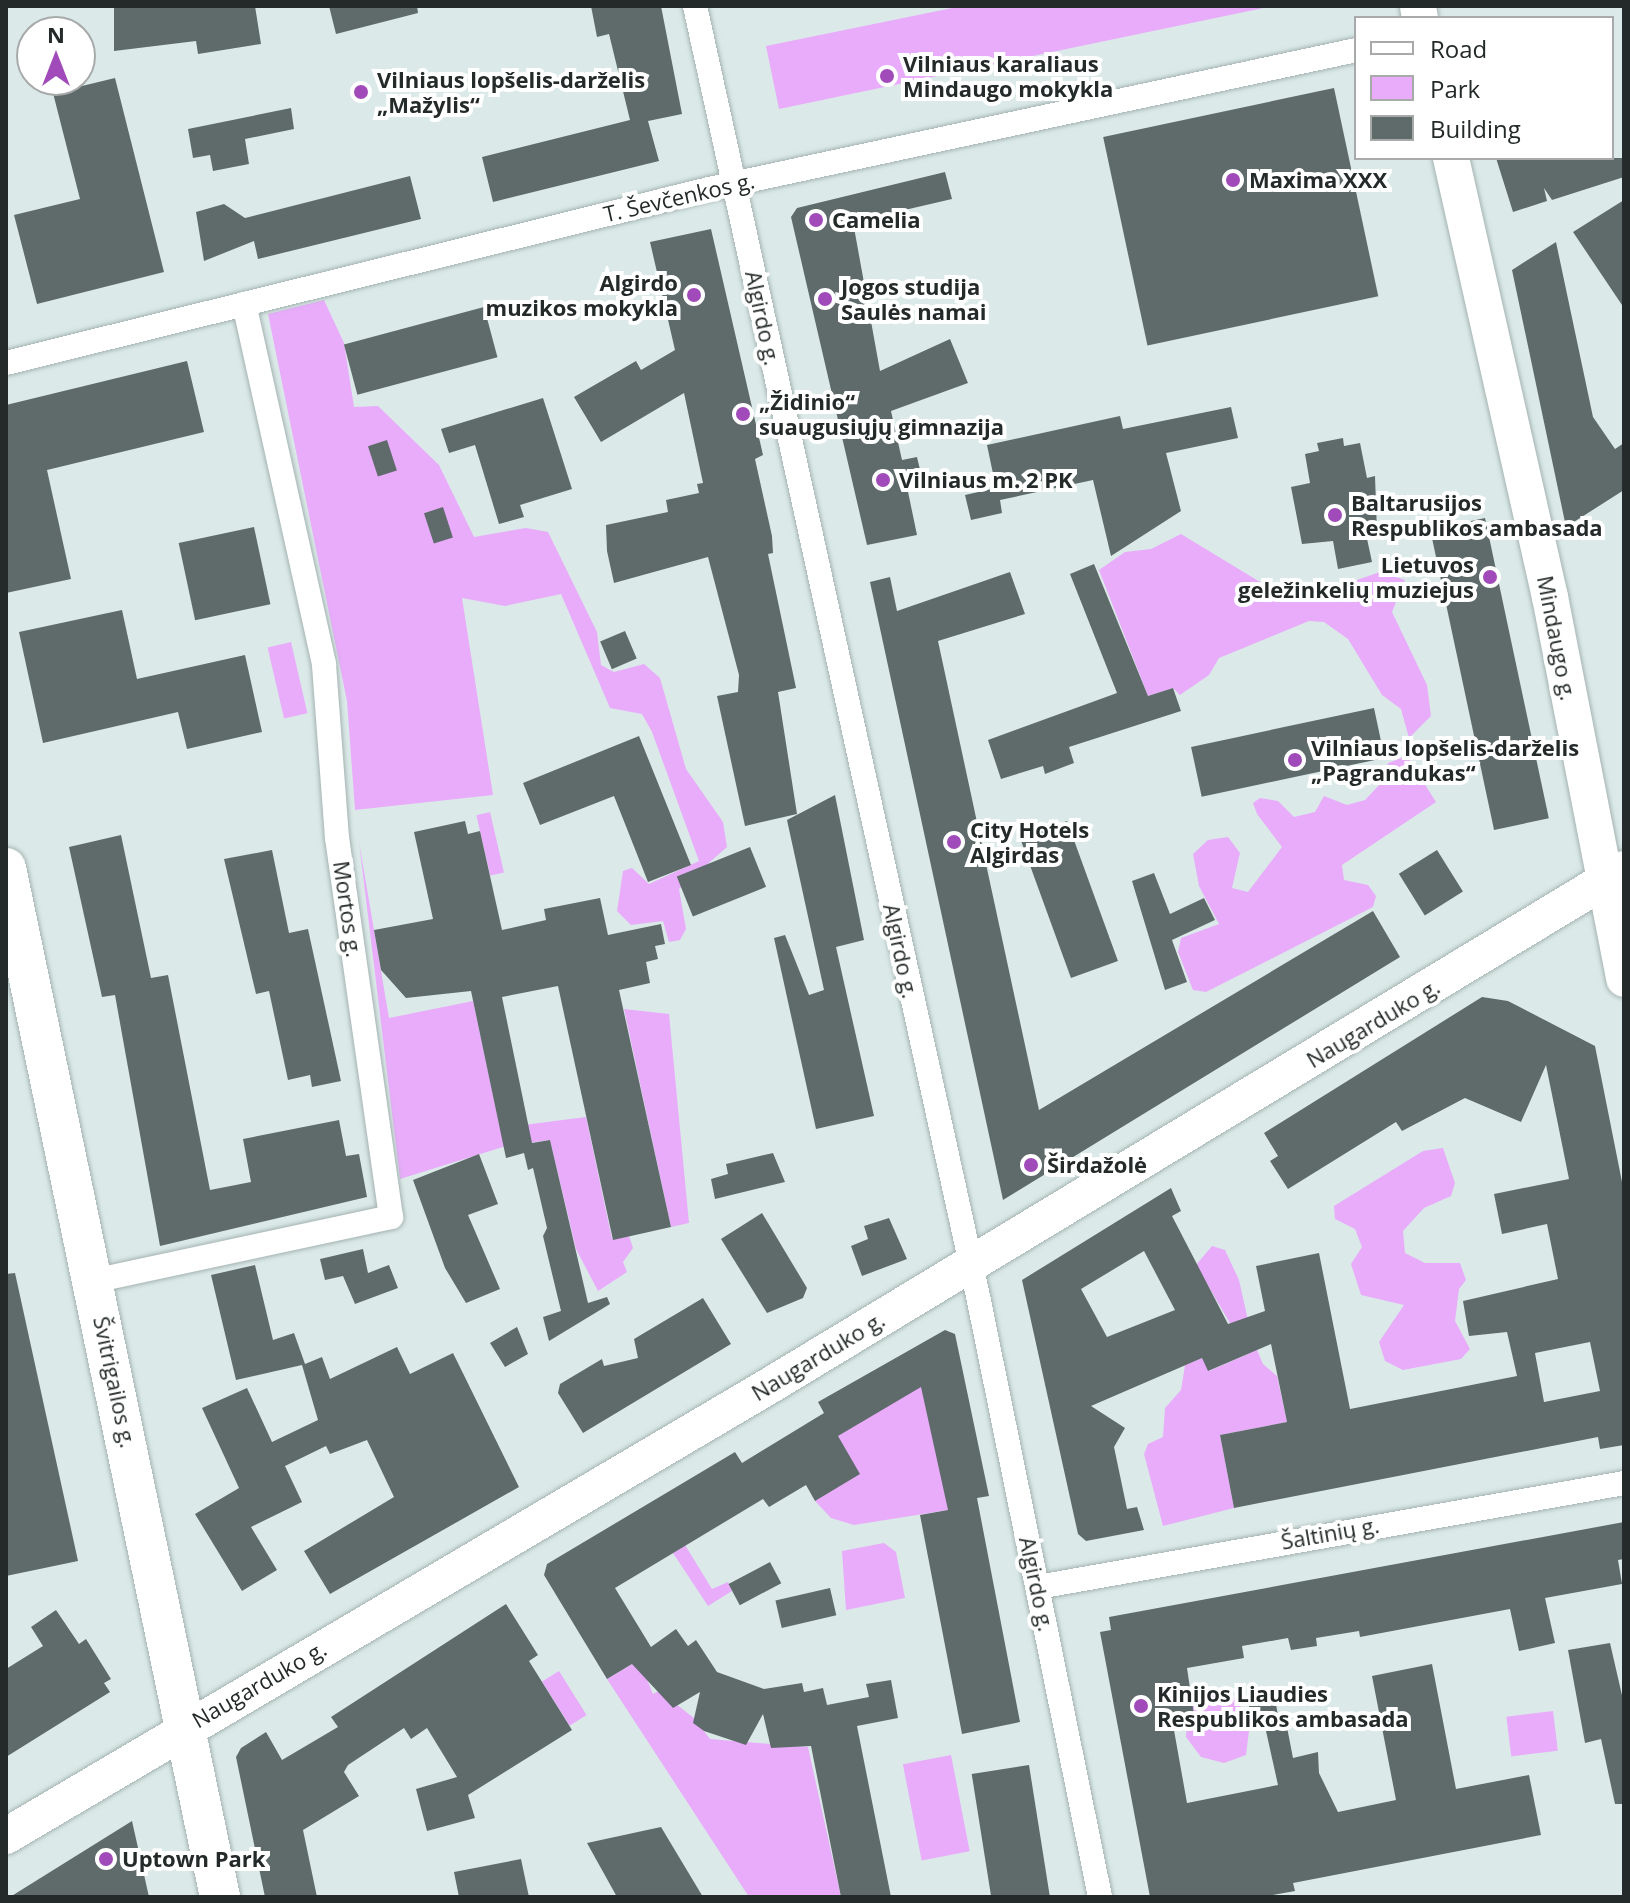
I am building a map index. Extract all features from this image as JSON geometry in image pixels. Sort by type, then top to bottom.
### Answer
[{"type":"main road","name":"Mindaugo g.","points":[[1451,160],[1614,876],[1624,979]]},
{"type":"main road","name":"Švitrigailos g.","points":[[6,868],[220,1897]]},
{"type":"main road","name":"Naugarduko g.","points":[[6,1836],[186,1726],[970,1264],[1614,876]]},
{"type":"street","name":"Algirdo g.","points":[[695,6],[970,1264],[1100,1897]]},
{"type":"street","name":"T. Ševčenkos g.","points":[[6,363],[734,184],[1354,50]]},
{"type":"street","name":"Mortos g.","points":[[93,1281],[391,1217],[337,838],[324,664],[244,304]]},
{"type":"street","name":"Šaltinių g.","points":[[1038,1587],[1624,1483]]},
{"type":"green space","name":"Vilniaus karaliaus Mindaugo mokykla","points":[[962,6],[1273,6],[779,109],[766,46]]},
{"type":"green space","points":[[324,300],[344,343],[354,407],[378,406],[439,465],[474,537],[526,528],[548,532],[597,632],[601,665],[614,672],[644,664],[660,678],[686,769],[723,822],[727,847],[679,889],[686,929],[680,940],[669,942],[663,921],[631,925],[617,911],[623,871],[632,868],[649,884],[699,861],[652,732],[642,714],[610,708],[561,594],[505,606],[462,598],[493,795],[355,810],[347,701],[268,314]]},
{"type":"green space","points":[[1181,534],[1293,602],[1380,572],[1405,580],[1392,612],[1427,685],[1431,716],[1409,738],[1401,709],[1382,695],[1348,639],[1324,622],[1309,621],[1219,658],[1209,675],[1180,695],[1173,688],[1148,696],[1099,570],[1125,552],[1151,549]]},
{"type":"green space","points":[[291,642],[307,713],[284,719],[268,647]]},
{"type":"green space","points":[[1407,756],[1436,802],[1342,865],[1344,880],[1368,885],[1376,896],[1373,907],[1206,992],[1193,990],[1178,952],[1181,938],[1219,924],[1199,886],[1193,854],[1208,840],[1228,837],[1240,853],[1232,888],[1248,892],[1282,847],[1257,814],[1253,803],[1260,798],[1278,801],[1294,817],[1315,812],[1324,796],[1347,805],[1365,800],[1383,781],[1388,763]]},
{"type":"green space","points":[[490,812],[504,872],[490,876],[476,815]]},
{"type":"green space","points":[[359,842],[389,1018],[473,1001],[500,1128],[586,1117],[612,1239],[629,1236],[633,1248],[623,1262],[627,1272],[598,1291],[576,1249],[550,1140],[506,1146],[400,1179]]},
{"type":"green space","points":[[624,1009],[669,1014],[689,1223],[671,1227]]},
{"type":"green space","points":[[1443,1148],[1455,1183],[1451,1196],[1424,1208],[1403,1231],[1405,1253],[1425,1263],[1460,1263],[1466,1280],[1459,1289],[1455,1321],[1470,1349],[1461,1359],[1403,1370],[1385,1361],[1379,1342],[1404,1305],[1361,1295],[1351,1264],[1362,1247],[1355,1229],[1335,1219],[1334,1206],[1423,1151]]},
{"type":"green space","points":[[1212,1246],[1225,1250],[1239,1280],[1252,1338],[1263,1364],[1277,1376],[1287,1422],[1220,1435],[1234,1508],[1163,1526],[1144,1454],[1148,1444],[1163,1437],[1165,1408],[1181,1390],[1185,1365],[1202,1358],[1209,1371],[1248,1354],[1196,1265]]},
{"type":"green space","points":[[930,1376],[948,1510],[854,1525],[831,1518],[815,1501],[838,1436]]},
{"type":"green space","points":[[884,1543],[896,1552],[905,1598],[846,1610],[842,1551]]},
{"type":"green space","points":[[685,1545],[712,1589],[728,1582],[732,1591],[708,1606],[673,1553]]},
{"type":"green space","points":[[639,1660],[653,1694],[659,1691],[694,1718],[710,1739],[808,1747],[841,1897],[749,1897],[607,1679]]},
{"type":"green space","points":[[559,1671],[587,1715],[570,1726],[542,1682]]},
{"type":"green space","points":[[1213,1689],[1238,1699],[1249,1731],[1246,1755],[1224,1763],[1201,1757],[1186,1737],[1188,1699]]},
{"type":"green space","points":[[1553,1711],[1558,1751],[1511,1756],[1506,1717]]},
{"type":"green space","points":[[951,1755],[970,1851],[922,1861],[903,1764]]},
{"type":"building","points":[[114,6],[255,6],[261,44],[198,54],[196,41],[114,51]]},
{"type":"building","points":[[329,6],[417,6],[418,13],[336,34]]},
{"type":"building","points":[[591,6],[661,6],[682,114],[648,121],[659,161],[493,202],[482,157],[630,120],[609,34],[597,37]]},
{"type":"building","points":[[115,78],[164,272],[37,304],[14,215],[80,199],[54,96],[96,96],[96,83]]},
{"type":"building","name":"Maxima XXX","points":[[1334,88],[1378,296],[1147,345],[1103,137]]},
{"type":"building","points":[[291,108],[294,129],[245,139],[249,164],[213,171],[210,155],[193,158],[188,129]]},
{"type":"building","points":[[1624,158],[1624,177],[1552,200],[1544,188],[1547,201],[1513,212],[1497,160]]},
{"type":"building","points":[[945,172],[952,199],[853,222],[880,371],[950,339],[968,383],[891,411],[902,460],[917,457],[922,478],[906,482],[917,535],[867,545],[791,217],[797,208]]},
{"type":"building","points":[[410,176],[421,219],[258,259],[254,241],[204,261],[196,212],[224,204],[245,218]]},
{"type":"building","points":[[1624,200],[1624,308],[1573,232]]},
{"type":"building","points":[[711,229],[763,455],[755,459],[772,536],[773,553],[768,554],[796,688],[778,692],[797,814],[745,826],[717,696],[738,692],[739,675],[708,557],[614,583],[607,551],[606,525],[668,512],[666,500],[699,493],[697,484],[703,483],[684,393],[601,442],[574,397],[636,361],[641,370],[675,350],[650,242]]},
{"type":"building","points":[[1556,242],[1593,417],[1615,449],[1624,443],[1624,490],[1566,527],[1512,270]]},
{"type":"building","points":[[484,307],[497,357],[357,395],[344,345]]},
{"type":"building","points":[[187,361],[204,432],[47,470],[71,579],[6,593],[6,405]]},
{"type":"building","points":[[543,398],[572,489],[520,505],[524,517],[499,524],[475,445],[449,453],[441,429]]},
{"type":"building","points":[[1231,407],[1238,438],[1166,453],[1181,511],[1111,556],[1093,480],[1000,500],[1002,513],[971,520],[965,495],[996,488],[987,445],[1120,416],[1123,429]]},
{"type":"building","name":"Baltarusijos Respublikos ambasada","points":[[1343,438],[1344,446],[1360,443],[1367,478],[1375,476],[1377,532],[1366,534],[1372,562],[1338,569],[1333,541],[1302,544],[1291,487],[1310,483],[1305,454],[1319,451],[1317,443]]},
{"type":"building","points":[[387,440],[397,470],[378,477],[368,446]]},
{"type":"building","points":[[443,507],[453,537],[434,544],[424,513]]},
{"type":"building","points":[[1485,518],[1549,818],[1494,830],[1430,530]]},
{"type":"building","points":[[254,527],[270,604],[195,620],[179,543]]},
{"type":"building","points":[[1094,564],[1148,696],[1173,688],[1181,711],[1069,747],[1074,763],[1045,774],[1043,766],[1001,779],[988,740],[1117,693],[1070,574]]},
{"type":"building","points":[[1010,572],[1025,614],[938,641],[1039,1110],[1373,911],[1400,957],[1003,1200],[870,582],[890,577],[897,611]]},
{"type":"building","points":[[122,610],[137,679],[245,655],[262,732],[187,749],[178,712],[43,743],[19,632]]},
{"type":"building","points":[[625,631],[637,659],[612,669],[600,642]]},
{"type":"building","points":[[1374,708],[1385,758],[1202,797],[1191,747]]},
{"type":"building","points":[[639,736],[691,865],[648,882],[614,796],[540,825],[523,783]]},
{"type":"building","points":[[835,795],[864,940],[836,947],[874,1116],[816,1129],[774,938],[785,935],[809,995],[824,990],[787,820]]},
{"type":"building","points":[[465,821],[468,834],[480,831],[502,930],[546,920],[544,909],[600,898],[608,935],[661,924],[665,944],[655,946],[658,959],[646,962],[650,983],[619,990],[671,1227],[613,1240],[558,986],[502,997],[532,1143],[550,1140],[588,1303],[607,1297],[610,1304],[549,1341],[543,1317],[561,1311],[543,1236],[547,1228],[533,1168],[528,1170],[524,1153],[506,1158],[471,991],[406,998],[381,970],[374,930],[433,919],[414,832]]},
{"type":"building","points":[[1067,821],[1118,961],[1071,978],[1020,838]]},
{"type":"building","points":[[121,835],[151,978],[168,975],[210,1190],[251,1182],[243,1139],[339,1120],[346,1156],[359,1154],[367,1197],[160,1246],[115,995],[102,997],[69,847]]},
{"type":"building","points":[[750,847],[766,887],[693,916],[677,877]]},
{"type":"building","points":[[272,850],[289,933],[308,929],[341,1081],[312,1087],[310,1075],[288,1080],[269,991],[256,994],[224,859]]},
{"type":"building","points":[[1437,850],[1463,892],[1425,915],[1399,874]]},
{"type":"building","points":[[1154,873],[1170,914],[1204,898],[1215,920],[1172,940],[1187,982],[1165,990],[1132,881]]},
{"type":"building","points":[[1482,997],[1508,1001],[1595,1046],[1624,1192],[1624,1445],[1600,1449],[1598,1437],[1234,1508],[1220,1435],[1287,1422],[1271,1344],[1208,1371],[1202,1358],[1091,1406],[1125,1428],[1114,1447],[1127,1509],[1137,1507],[1144,1530],[1086,1541],[1078,1534],[1022,1280],[1171,1188],[1181,1211],[1172,1216],[1228,1324],[1265,1311],[1256,1266],[1319,1253],[1350,1409],[1517,1376],[1507,1332],[1469,1336],[1463,1301],[1558,1279],[1547,1224],[1502,1234],[1494,1194],[1569,1179],[1546,1065],[1521,1122],[1465,1098],[1402,1131],[1396,1122],[1288,1189],[1270,1161],[1278,1156],[1264,1133]],"holes":[[[1144,1251],[1175,1310],[1107,1337],[1081,1289]],[[1590,1342],[1600,1391],[1544,1402],[1535,1353]]]},
{"type":"building","points":[[773,1153],[785,1182],[715,1199],[711,1179],[728,1174],[726,1164]]},
{"type":"building","points":[[479,1154],[498,1204],[468,1215],[500,1289],[466,1303],[445,1268],[413,1180]]},
{"type":"building","points":[[762,1213],[807,1288],[803,1298],[767,1313],[721,1239]]},
{"type":"building","points":[[889,1218],[907,1259],[862,1276],[851,1246],[868,1239],[864,1226]]},
{"type":"building","points":[[363,1249],[368,1273],[389,1265],[398,1288],[355,1304],[343,1276],[325,1280],[320,1259]]},
{"type":"building","points":[[255,1265],[273,1340],[294,1333],[305,1364],[322,1357],[330,1379],[397,1347],[410,1374],[453,1353],[519,1487],[330,1594],[304,1551],[394,1497],[367,1440],[330,1454],[326,1446],[285,1466],[302,1502],[251,1527],[277,1570],[242,1591],[195,1514],[239,1488],[202,1408],[247,1388],[272,1442],[318,1420],[302,1365],[236,1380],[211,1275]]},
{"type":"building","points":[[15,1273],[78,1561],[6,1576],[6,1274]]},
{"type":"building","points":[[703,1298],[731,1344],[583,1433],[558,1393],[560,1384],[602,1359],[604,1366],[638,1358],[634,1339]]},
{"type":"building","points":[[517,1327],[528,1354],[505,1367],[490,1343]]},
{"type":"building","points":[[945,1330],[955,1334],[989,1496],[977,1498],[1020,1722],[962,1734],[920,1515],[948,1510],[921,1387],[838,1436],[860,1474],[815,1501],[806,1485],[769,1507],[763,1499],[615,1588],[651,1647],[676,1629],[688,1646],[696,1640],[717,1672],[764,1689],[802,1683],[804,1692],[823,1688],[827,1705],[869,1697],[866,1684],[891,1680],[898,1718],[857,1726],[891,1897],[841,1897],[811,1746],[771,1748],[763,1714],[746,1745],[704,1731],[693,1723],[700,1692],[673,1708],[632,1664],[607,1679],[544,1575],[547,1564],[735,1452],[742,1463],[824,1413],[818,1402]]},
{"type":"building","points":[[1624,1522],[1624,1559],[1618,1560],[1622,1584],[1545,1598],[1555,1643],[1519,1651],[1510,1609],[1360,1637],[1359,1631],[1316,1638],[1317,1646],[1291,1650],[1288,1638],[1242,1646],[1244,1658],[1187,1668],[1194,1715],[1172,1719],[1187,1803],[1278,1785],[1266,1731],[1286,1722],[1293,1758],[1318,1752],[1319,1773],[1338,1812],[1396,1800],[1372,1676],[1432,1664],[1456,1789],[1529,1775],[1541,1835],[1293,1883],[1295,1891],[1261,1897],[1150,1897],[1100,1632],[1111,1630],[1109,1617]]},
{"type":"building","points":[[770,1562],[781,1583],[740,1605],[729,1584]]},
{"type":"building","points":[[830,1588],[836,1615],[782,1628],[775,1601]]},
{"type":"building","points":[[506,1604],[538,1655],[529,1661],[572,1730],[468,1795],[475,1818],[427,1831],[416,1789],[457,1777],[427,1728],[411,1739],[404,1728],[348,1765],[344,1772],[359,1796],[303,1830],[317,1897],[265,1897],[236,1757],[241,1748],[266,1732],[282,1760],[338,1727],[331,1717]]},
{"type":"building","points":[[56,1610],[79,1644],[86,1639],[111,1679],[104,1683],[110,1692],[6,1757],[6,1669],[43,1646],[31,1627]]},
{"type":"building","points":[[1610,1643],[1624,1704],[1624,1804],[1615,1804],[1601,1739],[1585,1743],[1568,1650]]},
{"type":"building","points":[[1274,1691],[1278,1715],[1251,1719],[1247,1695]]},
{"type":"building","points":[[1029,1765],[1050,1897],[991,1897],[972,1774]]},
{"type":"building","name":"Uptown Park","points":[[132,1821],[149,1897],[10,1897]]},
{"type":"building","points":[[661,1827],[703,1897],[617,1897],[587,1843]]},
{"type":"building","points":[[521,1859],[529,1897],[459,1897],[454,1872]]},
{"type":"place","name":"Vilniaus karaliaus Mindaugo mokykla","points":[[887,76]]},
{"type":"place","name":"Vilniaus lopšelis-darželis „Mažylis“","points":[[361,92]]},
{"type":"place","name":"Maxima XXX","points":[[1233,180]]},
{"type":"place","name":"Camelia","points":[[816,220]]},
{"type":"place","name":"Algirdo muzikos mokykla","points":[[694,295]]},
{"type":"place","name":"Jogos studija Saulės namai","points":[[825,299]]},
{"type":"place","name":"„Židinio“ suaugusiųjų gimnazija","points":[[743,414]]},
{"type":"place","name":"Vilniaus m. 2 PK","points":[[883,480]]},
{"type":"place","name":"Baltarusijos Respublikos ambasada","points":[[1335,515]]},
{"type":"place","name":"Lietuvos geležinkelių muziejus","points":[[1490,577]]},
{"type":"place","name":"Vilniaus lopšelis-darželis „Pagrandukas“","points":[[1295,760]]},
{"type":"place","name":"City Hotels Algirdas","points":[[954,842]]},
{"type":"place","name":"Širdažolė","points":[[1031,1165]]},
{"type":"place","name":"Kinijos Liaudies Respublikos ambasada","points":[[1141,1706]]},
{"type":"place","name":"Uptown Park","points":[[106,1859]]}]
